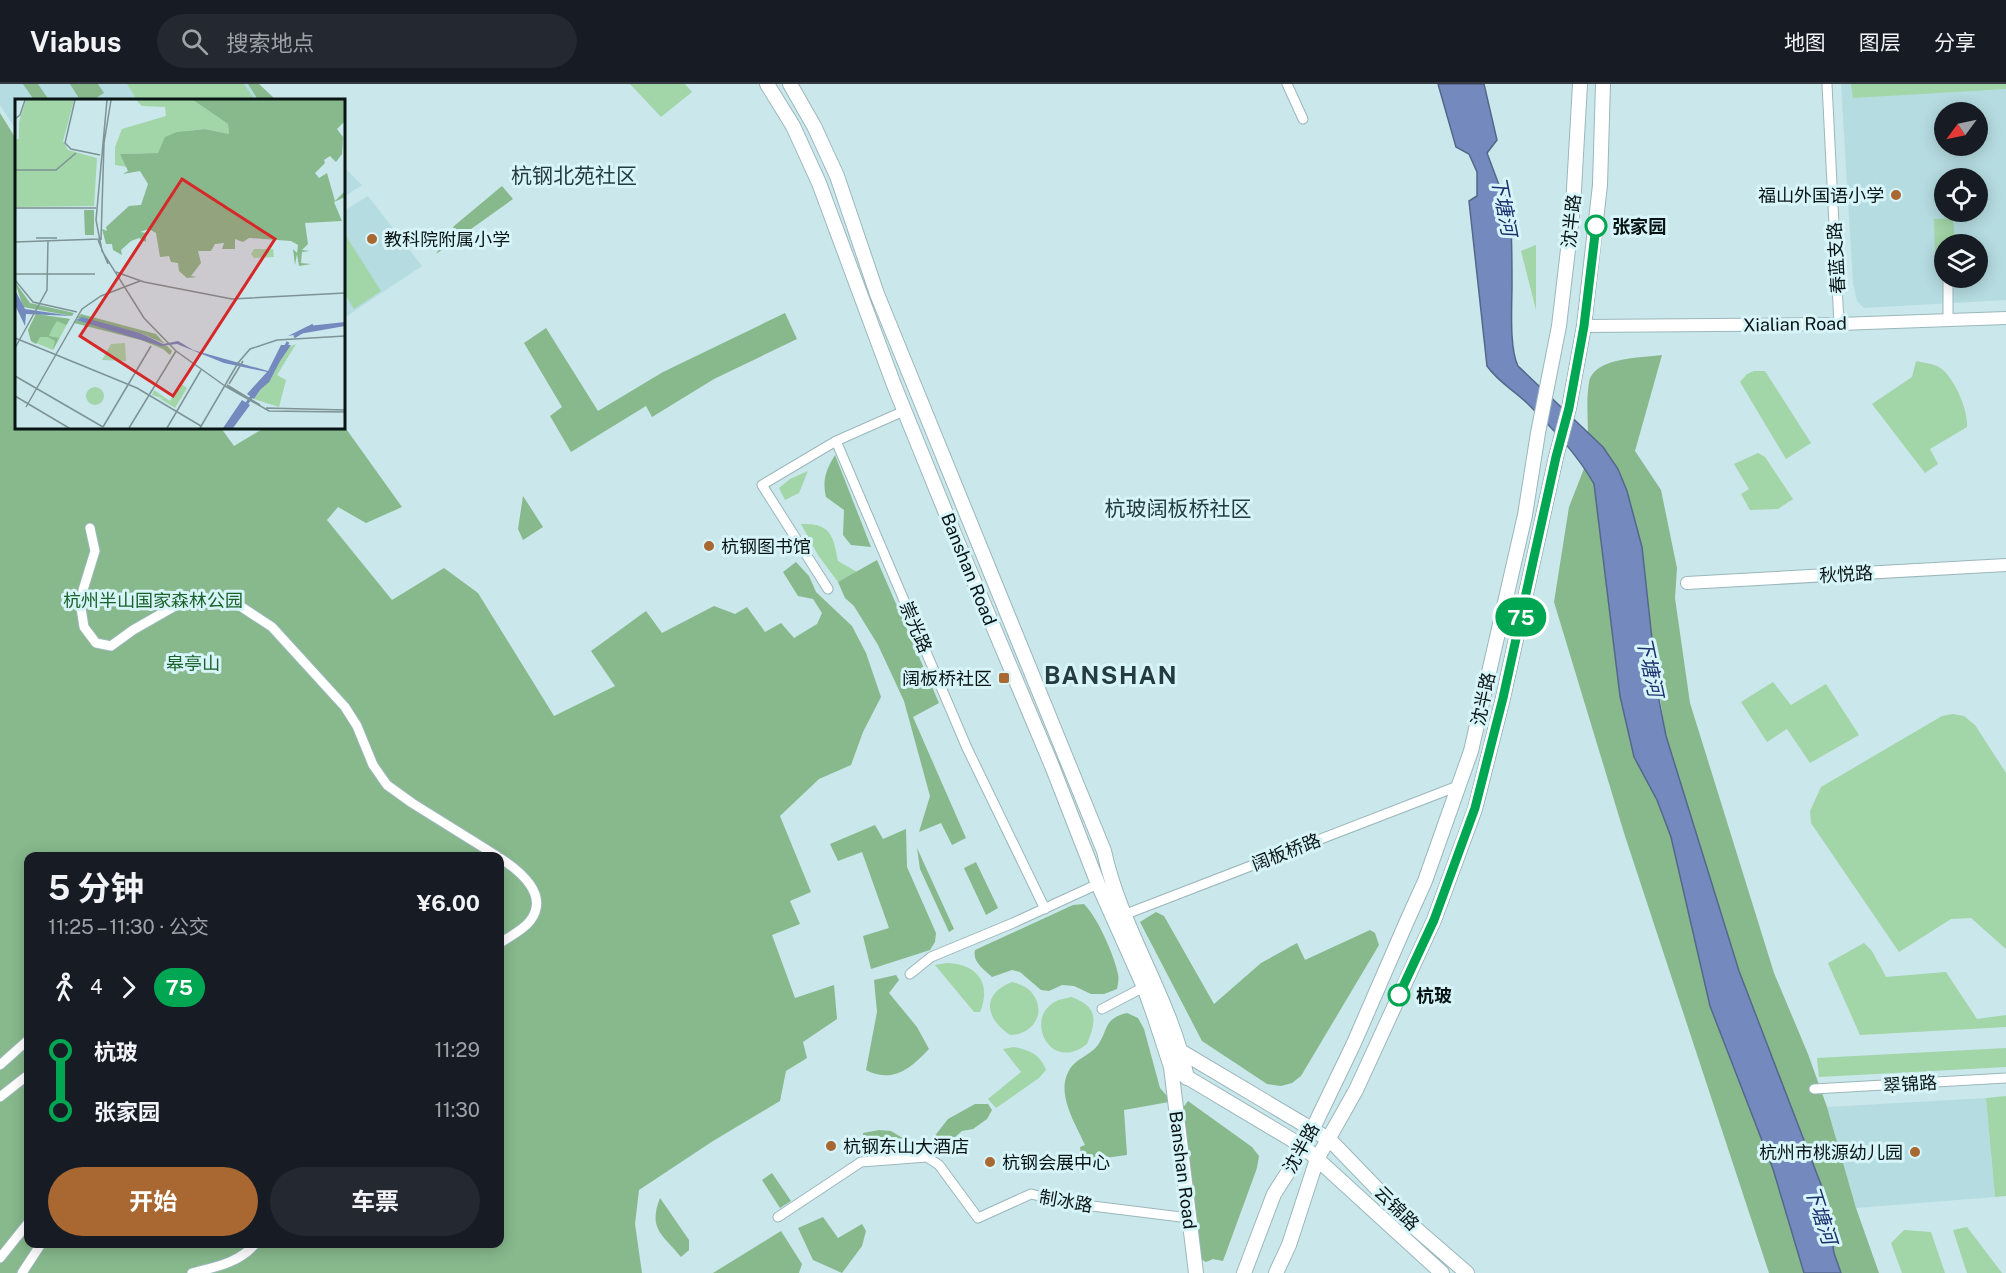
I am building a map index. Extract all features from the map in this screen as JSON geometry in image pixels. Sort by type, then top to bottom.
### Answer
[{"type":"main road","name":"Banshan Road","points":[[767,84],[793,126],[819,183],[904,411],[1052,766],[1098,884],[1119,916],[1174,1058],[1196,1273]]},
{"type":"main road","name":"Banshan Road","points":[[790,84],[814,126],[837,176],[877,294],[1104,851],[1119,916],[1144,987],[1174,1058]]},
{"type":"main road","name":"沈半路","points":[[1244,1273],[1274,1194],[1304,1147],[1354,1043],[1425,881],[1476,731],[1525,514],[1559,326],[1573,207],[1580,84]]},
{"type":"main road","name":"沈半路","points":[[1276,1273],[1289,1245],[1317,1159],[1330,1140],[1356,1090],[1434,920],[1475,808],[1503,698],[1569,408],[1584,326],[1600,184],[1603,84]]},
{"type":"main road","points":[[1174,1058],[1313,1128],[1330,1140]]},
{"type":"main road","points":[[1174,1058],[1187,1078],[1304,1147]]},
{"type":"main road","name":"云锦路","points":[[1330,1140],[1414,1227],[1467,1273]]},
{"type":"main road","name":"云锦路","points":[[1304,1147],[1442,1273]]},
{"type":"street","points":[[1287,84],[1302,119]]},
{"type":"street","name":"春蓝支路","points":[[1827,84],[1839,324]]},
{"type":"street","points":[[1948,288],[1948,321]]},
{"type":"street","name":"Xialian Road","points":[[1584,326],[1839,324],[2006,318]]},
{"type":"street","points":[[828,589],[762,485],[836,441],[904,411]]},
{"type":"street","name":"崇光路","points":[[836,441],[967,748],[1045,909]]},
{"type":"street","points":[[90,528],[94,551],[90,572],[83,590],[81,608],[84,627],[96,643],[111,646],[133,630],[182,602],[211,602],[240,606],[272,627],[345,707],[357,726],[373,765],[387,785],[490,852]]},
{"type":"street","name":"秋悦路","points":[[1687,583],[2006,565]]},
{"type":"street","name":"阔板桥路","points":[[1119,916],[1458,786]]},
{"type":"street","points":[[504,862],[526,879],[535,893],[537,910],[529,923],[504,940]]},
{"type":"street","points":[[910,974],[931,957],[1098,884]]},
{"type":"street","points":[[1102,1009],[1144,987]]},
{"type":"street","points":[[0,1065],[24,1044]]},
{"type":"street","name":"翠锦路","points":[[1814,1089],[2006,1078]]},
{"type":"street","points":[[0,1097],[24,1079]]},
{"type":"street","name":"制冰路","points":[[778,1218],[861,1162],[927,1157],[939,1165],[978,1218],[1031,1194],[1068,1203],[1189,1218]]},
{"type":"street","points":[[0,1258],[24,1228]]},
{"type":"street","points":[[22,1273],[38,1248]]},
{"type":"street","points":[[192,1273],[228,1263],[251,1248]]},
{"type":"shaded area","points":[[0,84],[259,84],[275,99],[15,99],[15,128],[0,105]]},
{"type":"shaded area","name":"福山外国语小学","points":[[1841,84],[2006,84],[2006,300],[1864,308],[1857,301],[1853,283]]},
{"type":"shaded area","points":[[345,168],[362,185],[345,196]]},
{"type":"shaded area","name":"教科院附属小学","points":[[368,196],[422,266],[345,317],[345,210]]},
{"type":"shaded area","name":"杭州市桃源幼儿园","points":[[1986,1098],[1995,1197],[1856,1208],[1827,1107]]},
{"type":"green space","points":[[23,84],[38,84],[48,99],[33,99]]},
{"type":"green space","points":[[70,84],[98,84],[104,93],[95,99],[79,99]]},
{"type":"green space","points":[[127,84],[244,84],[254,99],[136,99]]},
{"type":"green space","points":[[248,84],[259,84],[275,99],[257,99]]},
{"type":"green space","points":[[630,84],[685,84],[692,92],[661,117]]},
{"type":"green space","points":[[1851,84],[2006,84],[2006,89],[1853,98]]},
{"type":"green space","name":"皋亭山","points":[[0,113],[15,137],[15,429],[222,429],[234,446],[262,429],[345,427],[402,507],[366,523],[338,507],[327,520],[392,600],[444,568],[478,593],[554,716],[615,686],[591,651],[646,611],[662,633],[714,606],[735,614],[747,607],[765,632],[781,623],[794,638],[817,624],[822,613],[813,599],[798,596],[783,572],[796,562],[809,576],[816,592],[852,626],[866,653],[881,697],[863,732],[851,765],[819,779],[780,816],[811,892],[790,901],[800,924],[772,935],[795,998],[834,985],[837,1019],[803,1042],[807,1058],[786,1071],[780,1101],[713,1141],[639,1190],[635,1224],[642,1273],[0,1273]]},
{"type":"green space","points":[[502,186],[513,199],[436,254],[454,226]]},
{"type":"green space","points":[[1934,222],[1953,222],[1954,234],[1934,234]]},
{"type":"green space","points":[[345,237],[381,291],[354,309],[345,295]]},
{"type":"green space","points":[[1536,245],[1536,310],[1521,251]]},
{"type":"green space","points":[[785,313],[797,339],[714,379],[652,417],[646,406],[571,452],[550,416],[562,407],[524,343],[546,328],[598,411],[663,372]]},
{"type":"green space","points":[[1662,355],[1635,451],[1661,490],[1677,568],[1675,598],[1690,703],[1774,973],[1808,1054],[1827,1107],[1856,1208],[1879,1273],[1841,1273],[1834,1253],[1825,1195],[1739,971],[1666,736],[1627,491],[1611,460],[1588,435],[1588,396],[1592,374],[1599,368],[1619,360]]},
{"type":"green space","points":[[1916,361],[1938,366],[1948,375],[1960,397],[1967,420],[1967,427],[1930,449],[1938,464],[1925,473],[1872,404],[1912,377]]},
{"type":"green space","points":[[1754,371],[1765,371],[1811,443],[1786,459],[1740,382],[1747,374]]},
{"type":"green space","points":[[1758,453],[1765,457],[1793,499],[1778,509],[1750,510],[1741,494],[1749,489],[1734,464]]},
{"type":"green space","points":[[835,455],[871,547],[851,545],[843,535],[844,510],[826,497],[824,485],[826,475]]},
{"type":"green space","points":[[1585,466],[1594,484],[1620,696],[1634,757],[1657,800],[1671,837],[1710,1006],[1773,1169],[1804,1273],[1769,1273],[1624,833],[1554,602],[1569,507]]},
{"type":"green space","points":[[808,471],[799,493],[785,500],[779,488],[790,479]]},
{"type":"green space","points":[[523,496],[543,527],[523,540],[518,529]]},
{"type":"green space","points":[[801,524],[824,528],[832,537],[838,561],[857,572],[838,582],[818,555]]},
{"type":"green space","points":[[877,560],[939,703],[913,717],[966,838],[952,845],[941,823],[919,832],[930,796],[904,701],[878,645],[854,606],[845,598],[838,582]]},
{"type":"green space","points":[[1773,682],[1791,705],[1826,684],[1859,735],[1810,763],[1787,729],[1767,742],[1741,702]]},
{"type":"green space","points":[[1953,714],[1964,716],[1975,725],[2006,773],[2006,949],[1971,918],[1951,919],[1899,952],[1811,823],[1810,811],[1821,787],[1942,716]]},
{"type":"green space","points":[[875,825],[883,839],[906,829],[907,867],[936,933],[935,942],[930,950],[871,969],[863,936],[889,928],[862,852],[838,861],[830,844]]},
{"type":"green space","points":[[917,848],[954,929],[949,932],[920,869]]},
{"type":"green space","points":[[976,862],[998,908],[986,915],[964,868]]},
{"type":"green space","points":[[1084,904],[1095,918],[1109,947],[1118,974],[1117,989],[1104,994],[1091,994],[1074,986],[1062,985],[1049,991],[1041,990],[1020,972],[1012,970],[992,977],[977,962],[975,950],[1073,905]]},
{"type":"green space","points":[[1156,912],[1164,916],[1214,1004],[1261,963],[1297,943],[1305,960],[1370,930],[1375,933],[1379,945],[1301,1076],[1292,1083],[1281,1086],[1267,1084],[1202,1041],[1140,922]]},
{"type":"green space","points":[[1864,943],[1872,951],[1886,977],[1946,972],[1977,1019],[2006,1015],[2006,1027],[1860,1035],[1828,963]]},
{"type":"green space","points":[[947,963],[966,967],[979,977],[984,992],[980,1012],[974,1012],[935,965]]},
{"type":"green space","points":[[896,975],[899,980],[889,993],[917,1027],[929,1049],[901,1072],[893,1075],[876,1074],[866,1070],[877,1012],[874,980]]},
{"type":"green space","points":[[1012,982],[1030,991],[1037,1001],[1038,1015],[1031,1027],[1018,1034],[1010,1035],[995,1021],[990,1007],[995,993]]},
{"type":"green space","points":[[1071,997],[1091,1009],[1093,1028],[1087,1044],[1074,1051],[1063,1052],[1053,1049],[1046,1041],[1041,1021],[1045,1011],[1053,1003]]},
{"type":"green space","points":[[1127,1013],[1138,1018],[1144,1029],[1160,1088],[1169,1102],[1124,1110],[1127,1155],[1082,1161],[1080,1147],[1085,1145],[1071,1116],[1065,1095],[1067,1075],[1075,1063],[1098,1045],[1110,1022],[1119,1015]]},
{"type":"green space","points":[[1014,1047],[1034,1054],[1041,1060],[1046,1070],[1039,1078],[996,1108],[988,1099],[1021,1072],[1003,1049]]},
{"type":"green space","points":[[2006,1048],[2006,1067],[1819,1077],[1817,1058]]},
{"type":"green space","points":[[2006,1096],[2006,1196],[1995,1197],[1986,1098]]},
{"type":"green space","points":[[1188,1101],[1252,1147],[1259,1156],[1257,1168],[1223,1261],[1213,1259],[1206,1262],[1199,1258],[1179,1113]]},
{"type":"green space","points":[[975,1104],[988,1104],[992,1110],[987,1119],[973,1129],[962,1131],[938,1152],[930,1142],[948,1119]]},
{"type":"green space","points":[[879,1130],[891,1131],[906,1140],[904,1150],[864,1153],[863,1133]]},
{"type":"green space","points":[[772,1173],[791,1201],[780,1208],[762,1180]]},
{"type":"green space","points":[[660,1198],[689,1240],[689,1250],[681,1257],[656,1224]]},
{"type":"green space","points":[[823,1217],[838,1238],[862,1224],[866,1231],[862,1246],[842,1273],[813,1260],[798,1228]]},
{"type":"green space","points":[[1967,1227],[2002,1273],[1967,1273],[1953,1230]]},
{"type":"green space","points":[[1904,1230],[1931,1232],[1945,1273],[1902,1273],[1891,1243]]},
{"type":"green space","points":[[781,1231],[802,1264],[799,1273],[713,1273]]},
{"type":"water","name":"下塘河","points":[[1438,84],[1484,84],[1497,140],[1487,153],[1499,185],[1509,192],[1512,238],[1512,338],[1518,366],[1603,447],[1618,469],[1627,491],[1642,547],[1658,695],[1666,736],[1739,971],[1825,1195],[1834,1253],[1841,1273],[1804,1273],[1773,1169],[1710,1006],[1671,837],[1657,800],[1634,757],[1620,696],[1594,484],[1555,432],[1487,366],[1469,201],[1477,196],[1477,172],[1469,154],[1456,147]]},
{"type":"bus line","name":"75","points":[[1399,995],[1434,920],[1475,808],[1503,698],[1556,457],[1569,408],[1584,326],[1596,226]]},
{"type":"place","name":"福山外国语小学","points":[[1896,195]]},
{"type":"place","name":"张家园","points":[[1596,226]]},
{"type":"place","name":"教科院附属小学","points":[[372,239]]},
{"type":"place","name":"杭钢图书馆","points":[[709,546]]},
{"type":"place","name":"阔板桥社区","points":[[1004,678]]},
{"type":"place","name":"杭玻","points":[[1399,995]]},
{"type":"place","name":"杭钢东山大酒店","points":[[831,1146]]},
{"type":"place","name":"杭州市桃源幼儿园","points":[[1915,1152]]},
{"type":"place","name":"杭钢会展中心","points":[[990,1162]]},
{"type":"district","name":"杭钢北苑社区","points":[[574,175]]},
{"type":"district","name":"杭玻阔板桥社区","points":[[1178,508]]},
{"type":"district","name":"BANSHAN","points":[[1111,675]]},
{"type":"park label","name":"杭州半山国家森林公园","points":[[153,600]]}]
